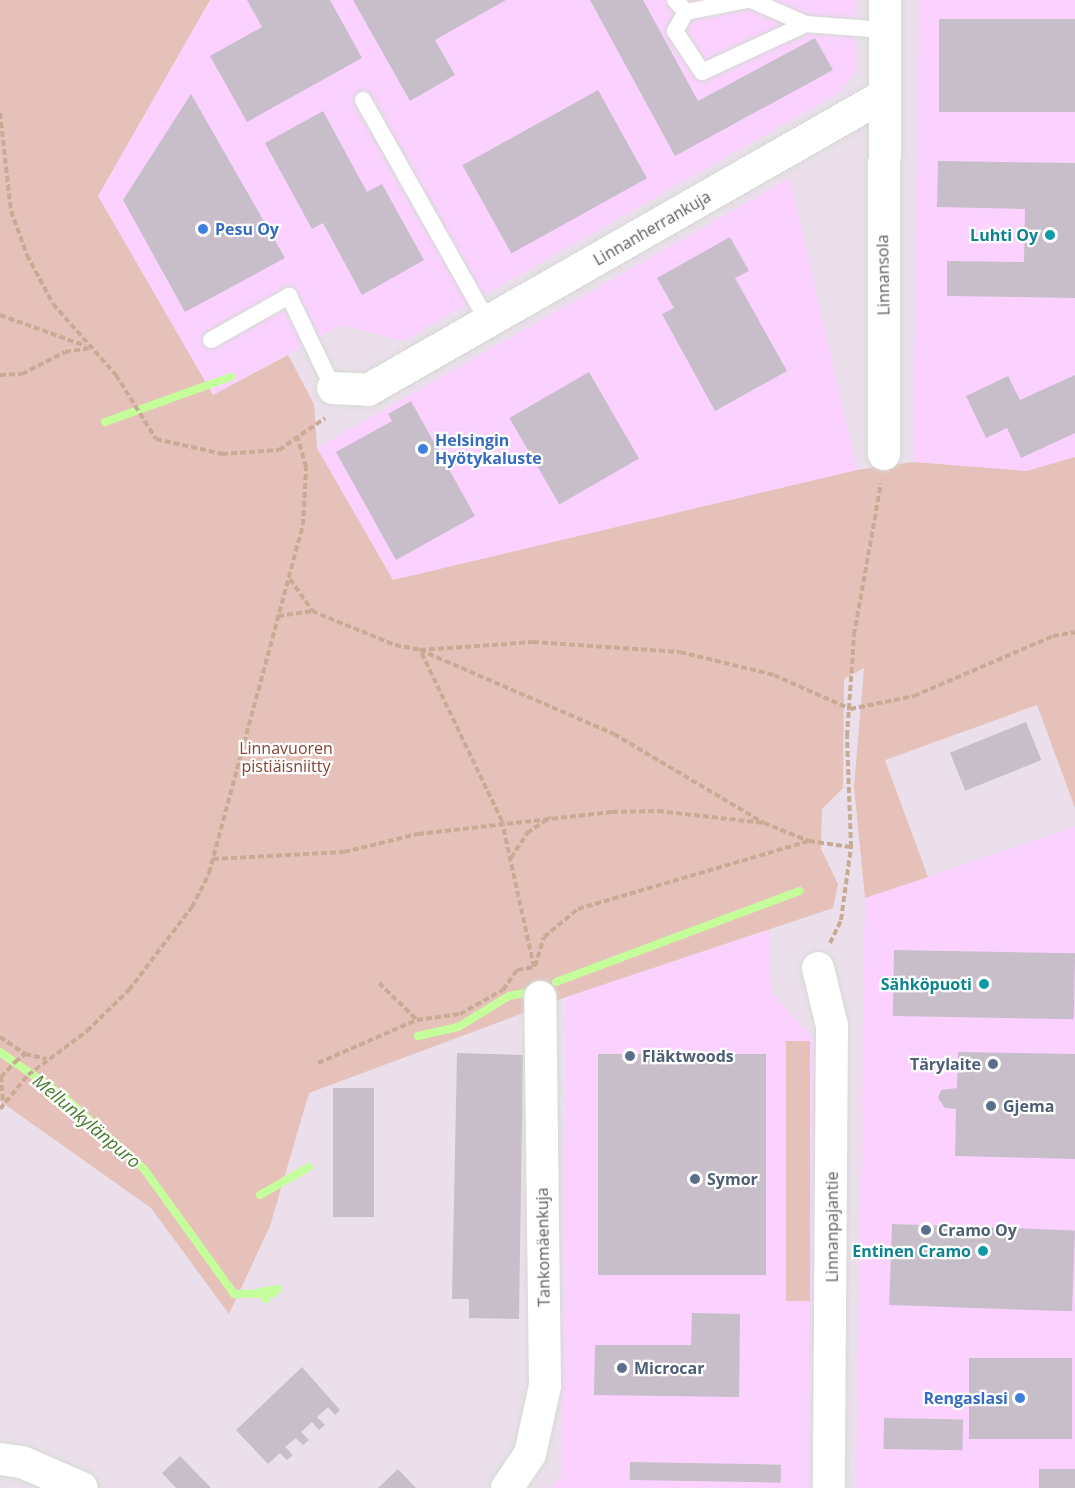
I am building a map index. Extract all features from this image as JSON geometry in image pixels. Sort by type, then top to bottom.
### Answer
[{"type":"street","points":[[883,96],[884,15]]},
{"type":"street","name":"Linnanherrankuja","points":[[333,388],[368,390],[883,96]]},
{"type":"street","name":"Linnansola","points":[[883,96],[884,454]]},
{"type":"street","name":"Linnanpajantie","points":[[818,968],[832,1026],[829,1488]]},
{"type":"street","name":"Tankomäenkuja","points":[[507,1488],[530,1454],[544,1386],[537,982]]},
{"type":"street","points":[[0,1459],[22,1462],[82,1488]]},
{"type":"lane","points":[[806,24],[750,0],[681,6],[675,31],[702,72],[806,24],[884,15]]},
{"type":"lane","points":[[363,100],[488,322]]},
{"type":"lane","points":[[211,340],[289,296],[333,388]]},
{"type":"path","points":[[0,113],[11,211],[27,255],[53,304],[134,404],[140,417],[165,443],[222,454],[279,450],[298,439],[325,418]]},
{"type":"path","points":[[0,315],[90,348]]},
{"type":"path","points":[[0,375],[22,374],[65,352],[90,348]]},
{"type":"path","points":[[3,1100],[30,1073],[129,990],[192,907],[213,859],[290,579],[306,498],[306,467],[298,439]]},
{"type":"path","points":[[818,968],[841,920],[846,888],[851,848],[850,709],[854,635],[884,454]]},
{"type":"path","points":[[290,579],[312,611]]},
{"type":"path","points":[[278,616],[312,611],[420,651],[614,734],[764,823],[809,842],[851,848]]},
{"type":"path","points":[[420,651],[533,642],[680,652],[774,675],[850,709],[914,696],[1053,636],[1075,632]]},
{"type":"path","points":[[420,651],[502,821],[537,982]]},
{"type":"path","points":[[213,859],[344,852],[502,821],[551,816],[658,811],[764,823]]},
{"type":"path","points":[[510,859],[527,833],[551,816]]},
{"type":"path","points":[[537,982],[544,938],[578,909],[809,842]]},
{"type":"path","points":[[318,1063],[417,1020],[460,1014],[503,990],[517,970],[537,982]]},
{"type":"path","points":[[379,983],[417,1020]]},
{"type":"path","points":[[0,1037],[25,1054],[47,1059]]},
{"type":"path","points":[[0,1109],[3,1100],[1,1077],[25,1054]]},
{"type":"shaded area","points":[[210,0],[856,0],[855,73],[840,92],[403,341],[341,325],[213,395],[98,196]]},
{"type":"shaded area","points":[[919,0],[1075,0],[1075,457],[1027,471],[913,462]]},
{"type":"shaded area","points":[[790,178],[857,470],[393,580],[317,448]]},
{"type":"shaded area","points":[[1075,827],[1075,1488],[856,1488],[865,898]]},
{"type":"shaded area","points":[[769,930],[771,992],[814,1039],[809,1488],[550,1488],[561,1477],[566,997]]},
{"type":"green space","name":"Linnavuoren pistiäisniitty","points":[[0,0],[210,0],[98,196],[213,395],[288,355],[314,404],[317,448],[393,580],[857,470],[913,462],[1027,471],[1075,457],[1075,808],[1037,705],[885,760],[928,877],[865,898],[854,787],[864,668],[844,679],[843,788],[822,809],[821,849],[838,884],[833,908],[566,997],[309,1093],[270,1226],[229,1314],[151,1208],[0,1101]]},
{"type":"green space","points":[[786,1041],[810,1041],[810,1301],[786,1301]]},
{"type":"building","points":[[247,0],[330,0],[362,58],[247,122],[210,56],[262,27]]},
{"type":"building","points":[[353,0],[506,0],[435,40],[455,75],[410,101]]},
{"type":"building","points":[[590,0],[643,0],[698,101],[815,38],[833,70],[675,156]]},
{"type":"building","points":[[939,19],[1075,19],[1075,112],[939,112]]},
{"type":"building","points":[[598,90],[647,178],[511,253],[462,165]]},
{"type":"building","name":"Pesu Oy","points":[[191,94],[285,258],[185,312],[123,200]]},
{"type":"building","points":[[323,111],[367,192],[382,184],[424,260],[362,295],[323,223],[312,229],[265,143]]},
{"type":"building","name":"Luhti Oy","points":[[938,161],[1075,163],[1075,298],[947,296],[947,261],[1024,262],[1025,209],[937,207]]},
{"type":"building","points":[[730,237],[749,271],[735,278],[787,371],[715,411],[662,314],[674,308],[657,278]]},
{"type":"building","points":[[589,372],[639,459],[559,505],[509,418]]},
{"type":"building","points":[[1075,375],[1075,433],[1021,458],[1007,428],[986,438],[966,396],[1008,376],[1020,400]]},
{"type":"building","points":[[411,401],[475,516],[396,560],[336,452],[392,421],[388,414]]},
{"type":"building","points":[[1026,722],[1041,760],[965,791],[950,753]]},
{"type":"building","name":"Sähköpuoti","points":[[894,950],[1075,953],[1074,1019],[893,1016]]},
{"type":"building","points":[[958,1052],[1075,1054],[1075,1159],[955,1156],[956,1109],[945,1108],[938,1098],[941,1090],[957,1088]]},
{"type":"building","points":[[457,1053],[523,1055],[519,1319],[469,1318],[469,1299],[452,1299]]},
{"type":"building","points":[[598,1054],[766,1054],[766,1275],[598,1275]]},
{"type":"building","points":[[333,1088],[374,1088],[374,1217],[333,1217]]},
{"type":"building","name":"Entinen Cramo","points":[[892,1224],[1075,1230],[1072,1311],[889,1305]]},
{"type":"building","points":[[692,1313],[740,1314],[739,1397],[594,1395],[595,1345],[691,1345]]},
{"type":"building","name":"Rengaslasi","points":[[969,1358],[1072,1358],[1072,1439],[969,1439]]},
{"type":"building","points":[[302,1367],[340,1410],[335,1415],[328,1407],[317,1417],[325,1425],[319,1430],[312,1422],[301,1432],[309,1440],[303,1445],[296,1438],[285,1447],[293,1455],[287,1460],[280,1453],[268,1464],[236,1430]]},
{"type":"building","points":[[884,1418],[963,1419],[962,1450],[883,1449]]},
{"type":"building","points":[[180,1456],[211,1488],[176,1488],[162,1473]]},
{"type":"building","points":[[630,1462],[781,1465],[781,1483],[630,1480]]},
{"type":"building","points":[[398,1469],[416,1488],[378,1488]]},
{"type":"building","points":[[1039,1469],[1075,1469],[1075,1488],[1039,1488]]},
{"type":"waterway","points":[[105,422],[231,377]]},
{"type":"waterway","points":[[556,982],[800,891]]},
{"type":"waterway","points":[[418,1036],[458,1027],[509,996],[530,992]]},
{"type":"waterway","name":"Mellunkylänpuro","points":[[0,1052],[63,1096],[144,1169],[234,1294],[273,1293]]},
{"type":"waterway","points":[[260,1195],[309,1167]]},
{"type":"waterway","name":"Mellunkylänpuro","points":[[266,1299],[260,1292],[278,1289]]},
{"type":"place","name":"Pesu Oy","points":[[203,229]]},
{"type":"place","name":"Luhti Oy","points":[[1050,235]]},
{"type":"place","name":"Helsingin Hyötykaluste","points":[[423,449]]},
{"type":"place","name":"Sähköpuoti","points":[[984,984]]},
{"type":"place","name":"Fläktwoods","points":[[630,1056]]},
{"type":"place","name":"Tärylaite","points":[[993,1064]]},
{"type":"place","name":"Gjema","points":[[991,1106]]},
{"type":"place","name":"Symor","points":[[695,1179]]},
{"type":"place","name":"Cramo Oy","points":[[926,1230]]},
{"type":"place","name":"Entinen Cramo","points":[[983,1251]]},
{"type":"place","name":"Microcar","points":[[622,1368]]},
{"type":"place","name":"Rengaslasi","points":[[1020,1398]]}]
